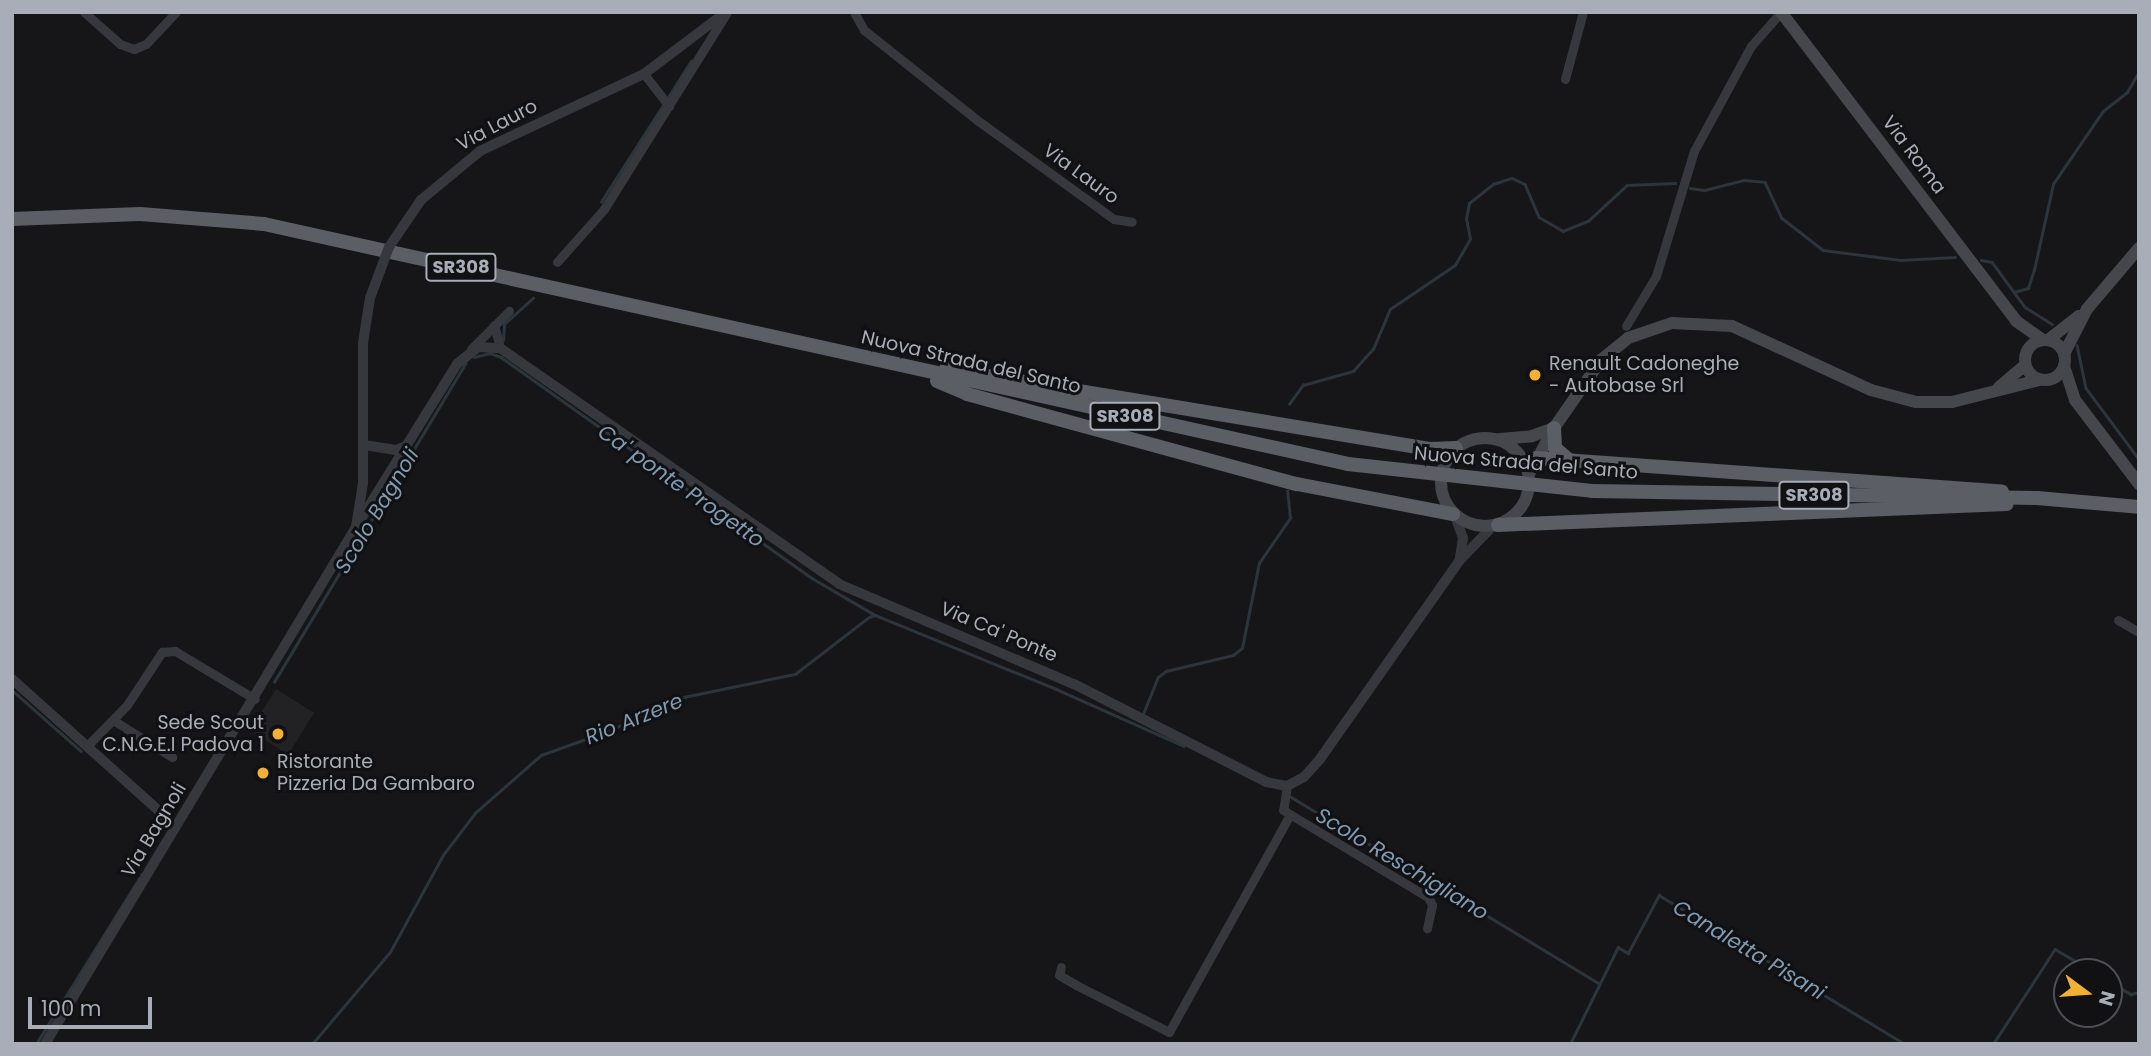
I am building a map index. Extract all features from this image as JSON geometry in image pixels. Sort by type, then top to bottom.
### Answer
[{"type":"highway","name":"Nuova Strada del Santo","points":[[12,219],[140,214],[264,224],[1348,464],[1592,491],[2037,498],[2139,507]]},
{"type":"highway","points":[[903,367],[972,371],[1429,449],[1456,448]]},
{"type":"highway","points":[[903,367],[967,394],[1297,485],[1454,515]]},
{"type":"highway","points":[[1554,428],[1555,448],[1571,462]]},
{"type":"highway","points":[[1536,458],[1975,486],[2037,498]]},
{"type":"highway","points":[[1495,526],[1979,508],[2037,498]]},
{"type":"main road","name":"Via Roma","points":[[1781,12],[2016,321],[2045,340],[2064,360]]},
{"type":"main road","points":[[1996,390],[2045,340],[2087,309],[2139,248]]},
{"type":"main road","points":[[1554,428],[1532,436],[1470,440],[1456,448],[1441,475],[1442,496],[1454,515],[1473,526],[1495,526],[1523,505],[1528,474],[1554,428],[1615,346],[1648,329],[1692,321],[1749,331],[1897,398],[1934,403],[2044,380],[2064,360],[2087,309]]},
{"type":"main road","name":"Via Roma","points":[[2016,321],[2025,358]]},
{"type":"main road","points":[[2025,358],[2044,380],[2075,400],[2139,484]]},
{"type":"main road","points":[[2064,360],[2075,400]]},
{"type":"main road","points":[[1494,439],[1519,453],[1536,458]]},
{"type":"main road","points":[[1519,453],[1528,474]]},
{"type":"street","points":[[84,12],[120,44],[134,49],[146,44],[176,12]]},
{"type":"street","name":"Via Lauro","points":[[363,445],[362,355],[370,298],[389,247],[421,200],[444,177],[488,146],[644,74],[726,12]]},
{"type":"street","name":"Via Lauro","points":[[557,262],[604,209],[726,12]]},
{"type":"street","name":"Via Lauro","points":[[854,12],[864,30],[977,120],[1114,219],[1132,222]]},
{"type":"street","points":[[1566,79],[1583,12]]},
{"type":"street","points":[[1626,326],[1656,276],[1694,151],[1751,46],[1781,12]]},
{"type":"street","points":[[644,74],[669,106]]},
{"type":"street","name":"Via Bagnoli","points":[[45,1044],[255,699],[356,527],[470,350],[509,312]]},
{"type":"street","points":[[470,350],[500,348],[494,325]]},
{"type":"street","name":"Via Ca' Ponte","points":[[500,348],[839,584],[1074,684],[1266,782],[1287,786]]},
{"type":"street","points":[[363,445],[396,450],[409,444]]},
{"type":"street","name":"Via Bagnoli","points":[[356,527],[363,495],[363,445]]},
{"type":"street","points":[[1454,515],[1463,538],[1459,561]]},
{"type":"street","points":[[1427,928],[1432,905],[1428,897],[1290,815],[1281,803],[1287,786],[1304,777],[1320,759],[1459,561],[1495,526]]},
{"type":"street","points":[[2118,620],[2139,632]]},
{"type":"street","points":[[88,745],[113,720],[157,657],[168,650],[255,699]]},
{"type":"street","points":[[12,679],[159,810],[174,830]]},
{"type":"street","points":[[113,720],[172,757]]},
{"type":"street","points":[[159,810],[181,818]]},
{"type":"street","points":[[1061,967],[1059,975],[1169,1032],[1290,815]]},
{"type":"shaded area","points":[[276,689],[314,713],[288,754],[250,731]]},
{"type":"waterway","name":"Scolo Bagnoli","points":[[667,99],[691,61]]},
{"type":"waterway","points":[[2014,292],[2028,288],[2053,184],[2103,111],[2127,92],[2139,71]]},
{"type":"waterway","name":"Scolo Bagnoli","points":[[601,202],[663,105]]},
{"type":"waterway","name":"Rio Arzere","points":[[1289,404],[1303,385],[1353,371],[1373,349],[1390,309],[1455,265],[1470,239],[1466,219],[1469,203],[1493,184],[1512,178],[1525,184],[1539,217],[1563,231],[1588,221],[1627,185],[1675,183]]},
{"type":"waterway","name":"Rio Arzere","points":[[1690,188],[1705,190],[1744,180],[1765,182],[1782,218],[1823,250],[1900,260],[1955,257]]},
{"type":"waterway","name":"Rio Arzere","points":[[1981,260],[1992,262],[2025,307],[2052,324]]},
{"type":"waterway","name":"Scolo Bagnoli","points":[[503,340],[504,324],[533,298]]},
{"type":"waterway","name":"Rio Arzere","points":[[2077,345],[2086,388],[2139,459]]},
{"type":"waterway","name":"Ca' ponte Progetto","points":[[474,357],[490,353],[501,357],[812,578],[875,615]]},
{"type":"waterway","name":"Scolo Bagnoli","points":[[274,682],[466,363]]},
{"type":"waterway","name":"Rio Arzere","points":[[1143,714],[1158,677],[1166,671],[1233,655],[1242,648],[1259,563],[1290,518],[1287,491]]},
{"type":"waterway","name":"Rio Arzere","points":[[312,1044],[390,952],[443,855],[475,813],[541,755],[611,730],[674,699],[795,674],[869,617],[875,615],[1056,689],[1184,746]]},
{"type":"waterway","points":[[12,690],[81,751]]},
{"type":"waterway","name":"Scolo Reschigliano","points":[[1288,795],[1599,983]]},
{"type":"waterway","name":"Scolo Bagnoli","points":[[36,1044],[141,875]]},
{"type":"waterway","name":"Canaletta Pisani","points":[[1570,1044],[1618,947],[1628,953],[1659,895],[1905,1044]]},
{"type":"waterway","name":"Canaletta Pisani","points":[[1993,1044],[2055,949],[2070,958]]},
{"type":"waterway","name":"Canaletta Pisani","points":[[2123,989],[2131,994],[2139,992]]},
{"type":"place","name":"Renault Cadoneghe - Autobase Srl","points":[[1535,375]]},
{"type":"place","name":"Sede Scout C.N.G.E.I Padova 1","points":[[278,734]]},
{"type":"place","name":"Ristorante Pizzeria Da Gambaro","points":[[263,773]]}]
